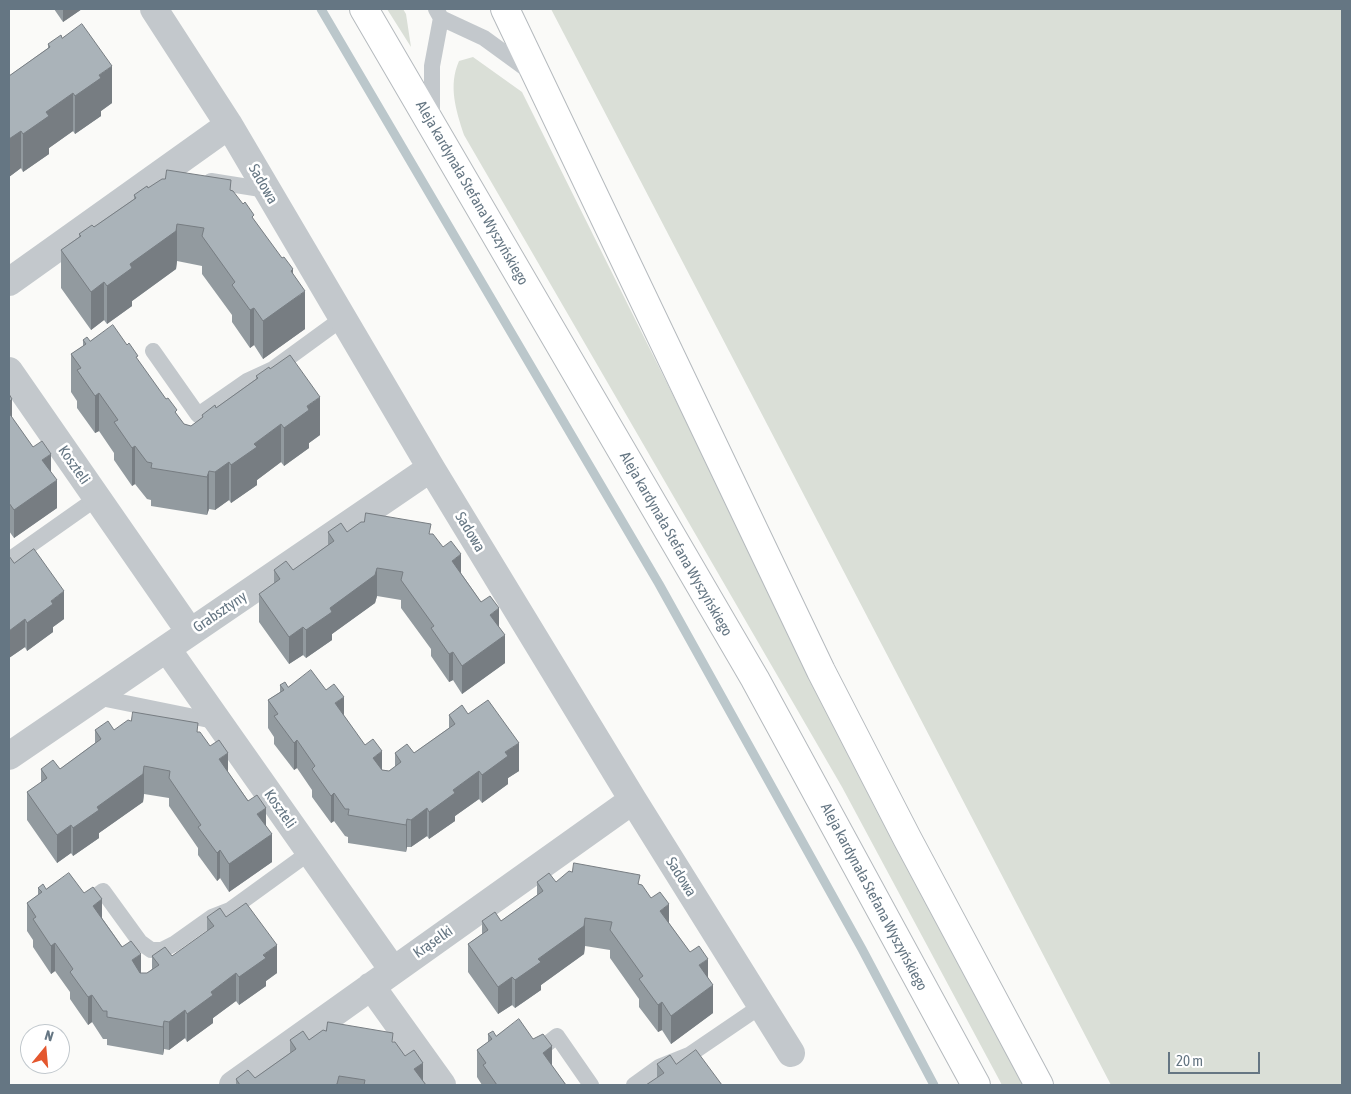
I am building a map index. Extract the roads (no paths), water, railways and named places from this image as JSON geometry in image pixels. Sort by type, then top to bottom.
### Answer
[{"type":"main road","name":"Aleja kardynała Stefana Wyszyńskiego","points":[[364,9],[755,679],[976,1085]]},
{"type":"main road","points":[[505,9],[825,679],[907,838],[1039,1085]]},
{"type":"street","name":"Sadowa","points":[[154,9],[229,125],[431,468],[633,800],[791,1053]]},
{"type":"street","points":[[9,282],[179,176],[229,125]]},
{"type":"street","name":"Koszteli","points":[[9,371],[190,632]]},
{"type":"street","name":"Grabsztyny","points":[[9,756],[431,468]]},
{"type":"street","name":"Koszteli","points":[[167,649],[393,970]]},
{"type":"street","name":"Krąselki","points":[[233,1085],[633,800]]},
{"type":"street","points":[[371,986],[442,1085]]},
{"type":"lane","points":[[432,124],[432,66],[439,14],[484,38],[539,78]]},
{"type":"lane","points":[[179,176],[267,190]]},
{"type":"lane","points":[[153,351],[198,415],[247,382],[273,369],[342,318]]},
{"type":"lane","points":[[9,560],[97,498]]},
{"type":"lane","points":[[96,697],[219,722]]},
{"type":"lane","points":[[95,897],[103,891],[140,942],[150,950],[162,950],[174,944],[212,917],[230,910],[310,852]]},
{"type":"lane","points":[[634,1085],[659,1067],[688,1055],[761,1006]]},
{"type":"lane","points":[[543,1047],[558,1036],[591,1085]]},
{"type":"waterway","points":[[321,9],[659,584],[862,949],[934,1085]]}]
